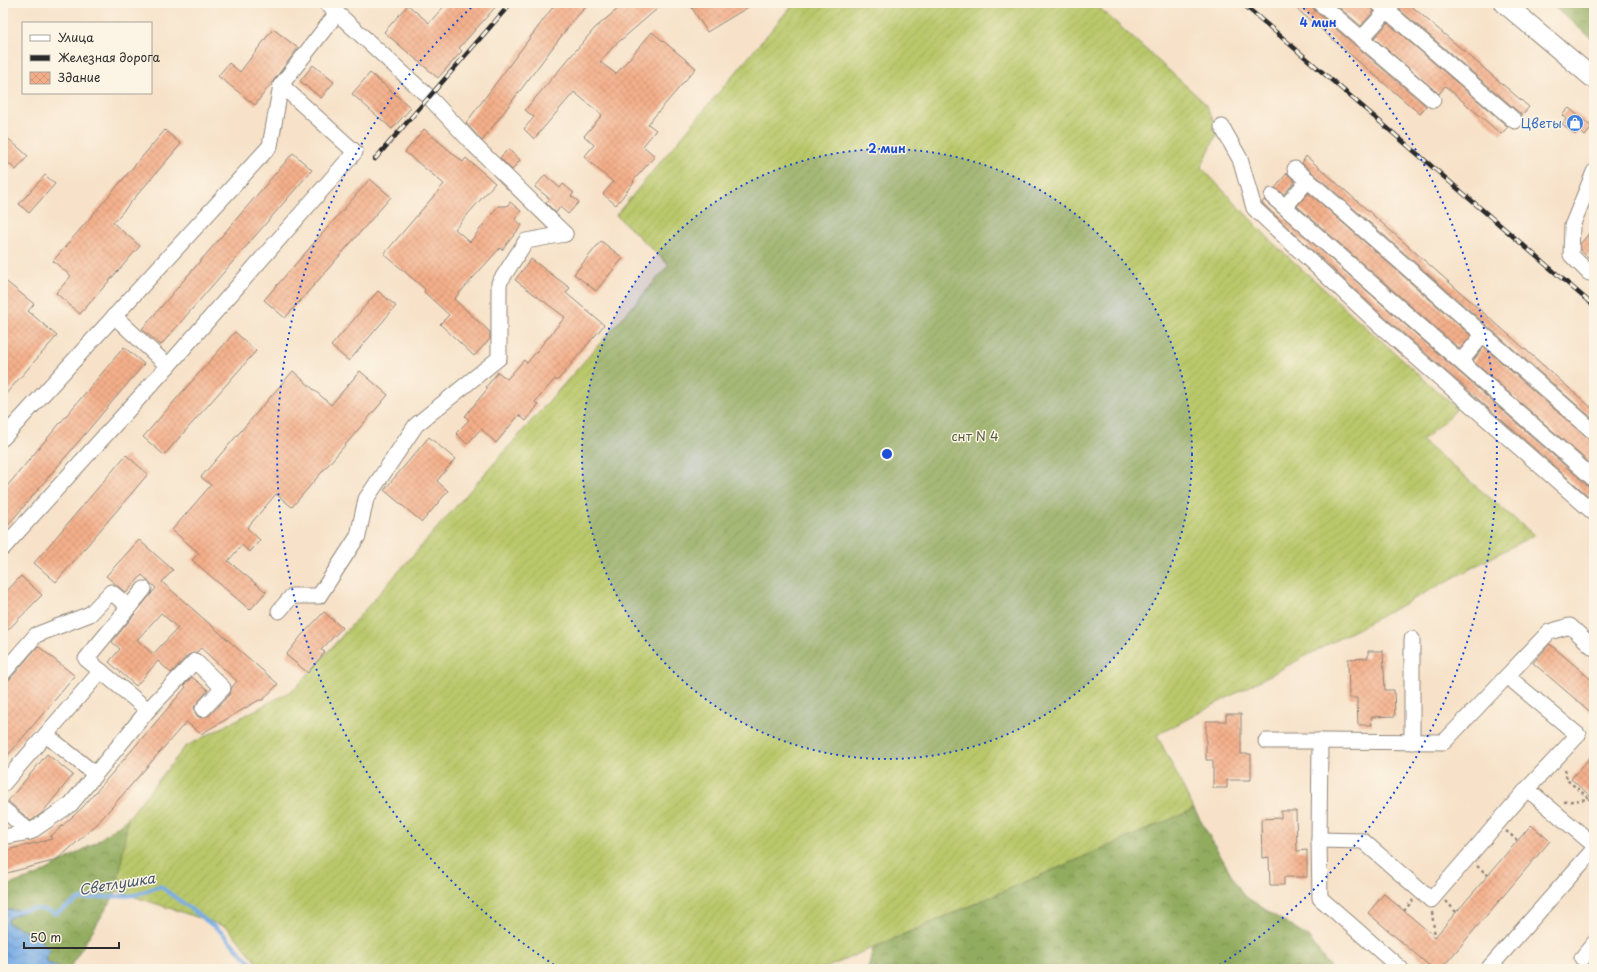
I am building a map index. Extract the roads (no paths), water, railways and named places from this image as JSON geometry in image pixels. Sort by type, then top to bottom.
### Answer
[{"type":"main road","points":[[1504,3],[1594,79]]},
{"type":"lane","points":[[279,611],[292,596],[319,596],[358,536],[366,499],[416,425],[499,358],[499,283],[526,241],[565,234],[474,145],[429,96],[326,3]]},
{"type":"lane","points":[[1320,3],[1433,100]]},
{"type":"lane","points":[[1361,39],[1386,5],[1515,121]]},
{"type":"lane","points":[[3,438],[270,146],[281,85],[337,13]]},
{"type":"lane","points":[[3,548],[168,366],[355,152],[281,85]]},
{"type":"lane","points":[[1222,126],[1240,159],[1254,208],[1374,320],[1594,514]]},
{"type":"lane","points":[[1295,169],[1594,432]]},
{"type":"lane","points":[[1594,172],[1572,226],[1571,255],[1589,273],[1594,267]]},
{"type":"lane","points":[[1285,207],[1308,180]]},
{"type":"lane","points":[[1272,196],[1594,479]]},
{"type":"lane","points":[[114,316],[168,366]]},
{"type":"lane","points":[[1461,362],[1483,335]]},
{"type":"lane","points":[[144,589],[86,659],[148,710]]},
{"type":"lane","points":[[3,673],[36,635],[90,614],[111,592],[129,607]]},
{"type":"lane","points":[[1266,741],[1444,742],[1549,632],[1570,626],[1594,648]]},
{"type":"lane","points":[[1412,639],[1412,742]]},
{"type":"lane","points":[[3,837],[30,832],[71,804],[148,710],[195,661],[223,688],[202,709]]},
{"type":"lane","points":[[3,784],[102,671]]},
{"type":"lane","points":[[1320,840],[1363,841],[1431,900],[1527,789],[1578,735],[1507,676]]},
{"type":"lane","points":[[46,735],[95,774]]},
{"type":"lane","points":[[1320,741],[1320,898],[1401,969]]},
{"type":"lane","points":[[1527,789],[1594,845]]},
{"type":"lane","points":[[3,809],[30,832]]},
{"type":"lane","points":[[1488,969],[1594,849]]},
{"type":"lane","points":[[1582,958],[1594,944]]},
{"type":"water","points":[[3,910],[27,910],[8,919],[8,923],[35,936],[50,950],[45,959],[48,963],[62,969],[3,969]]},
{"type":"waterway","name":"Светлушка","points":[[19,911],[37,909],[55,914],[80,899],[135,895],[160,886],[220,931],[257,969]]},
{"type":"railway","points":[[375,159],[511,3]]},
{"type":"railway","points":[[1242,3],[1594,306]]},
{"type":"place","name":"Цветы","points":[[1575,123]]},
{"type":"park label","name":"снт N 4","points":[[975,436]]}]
